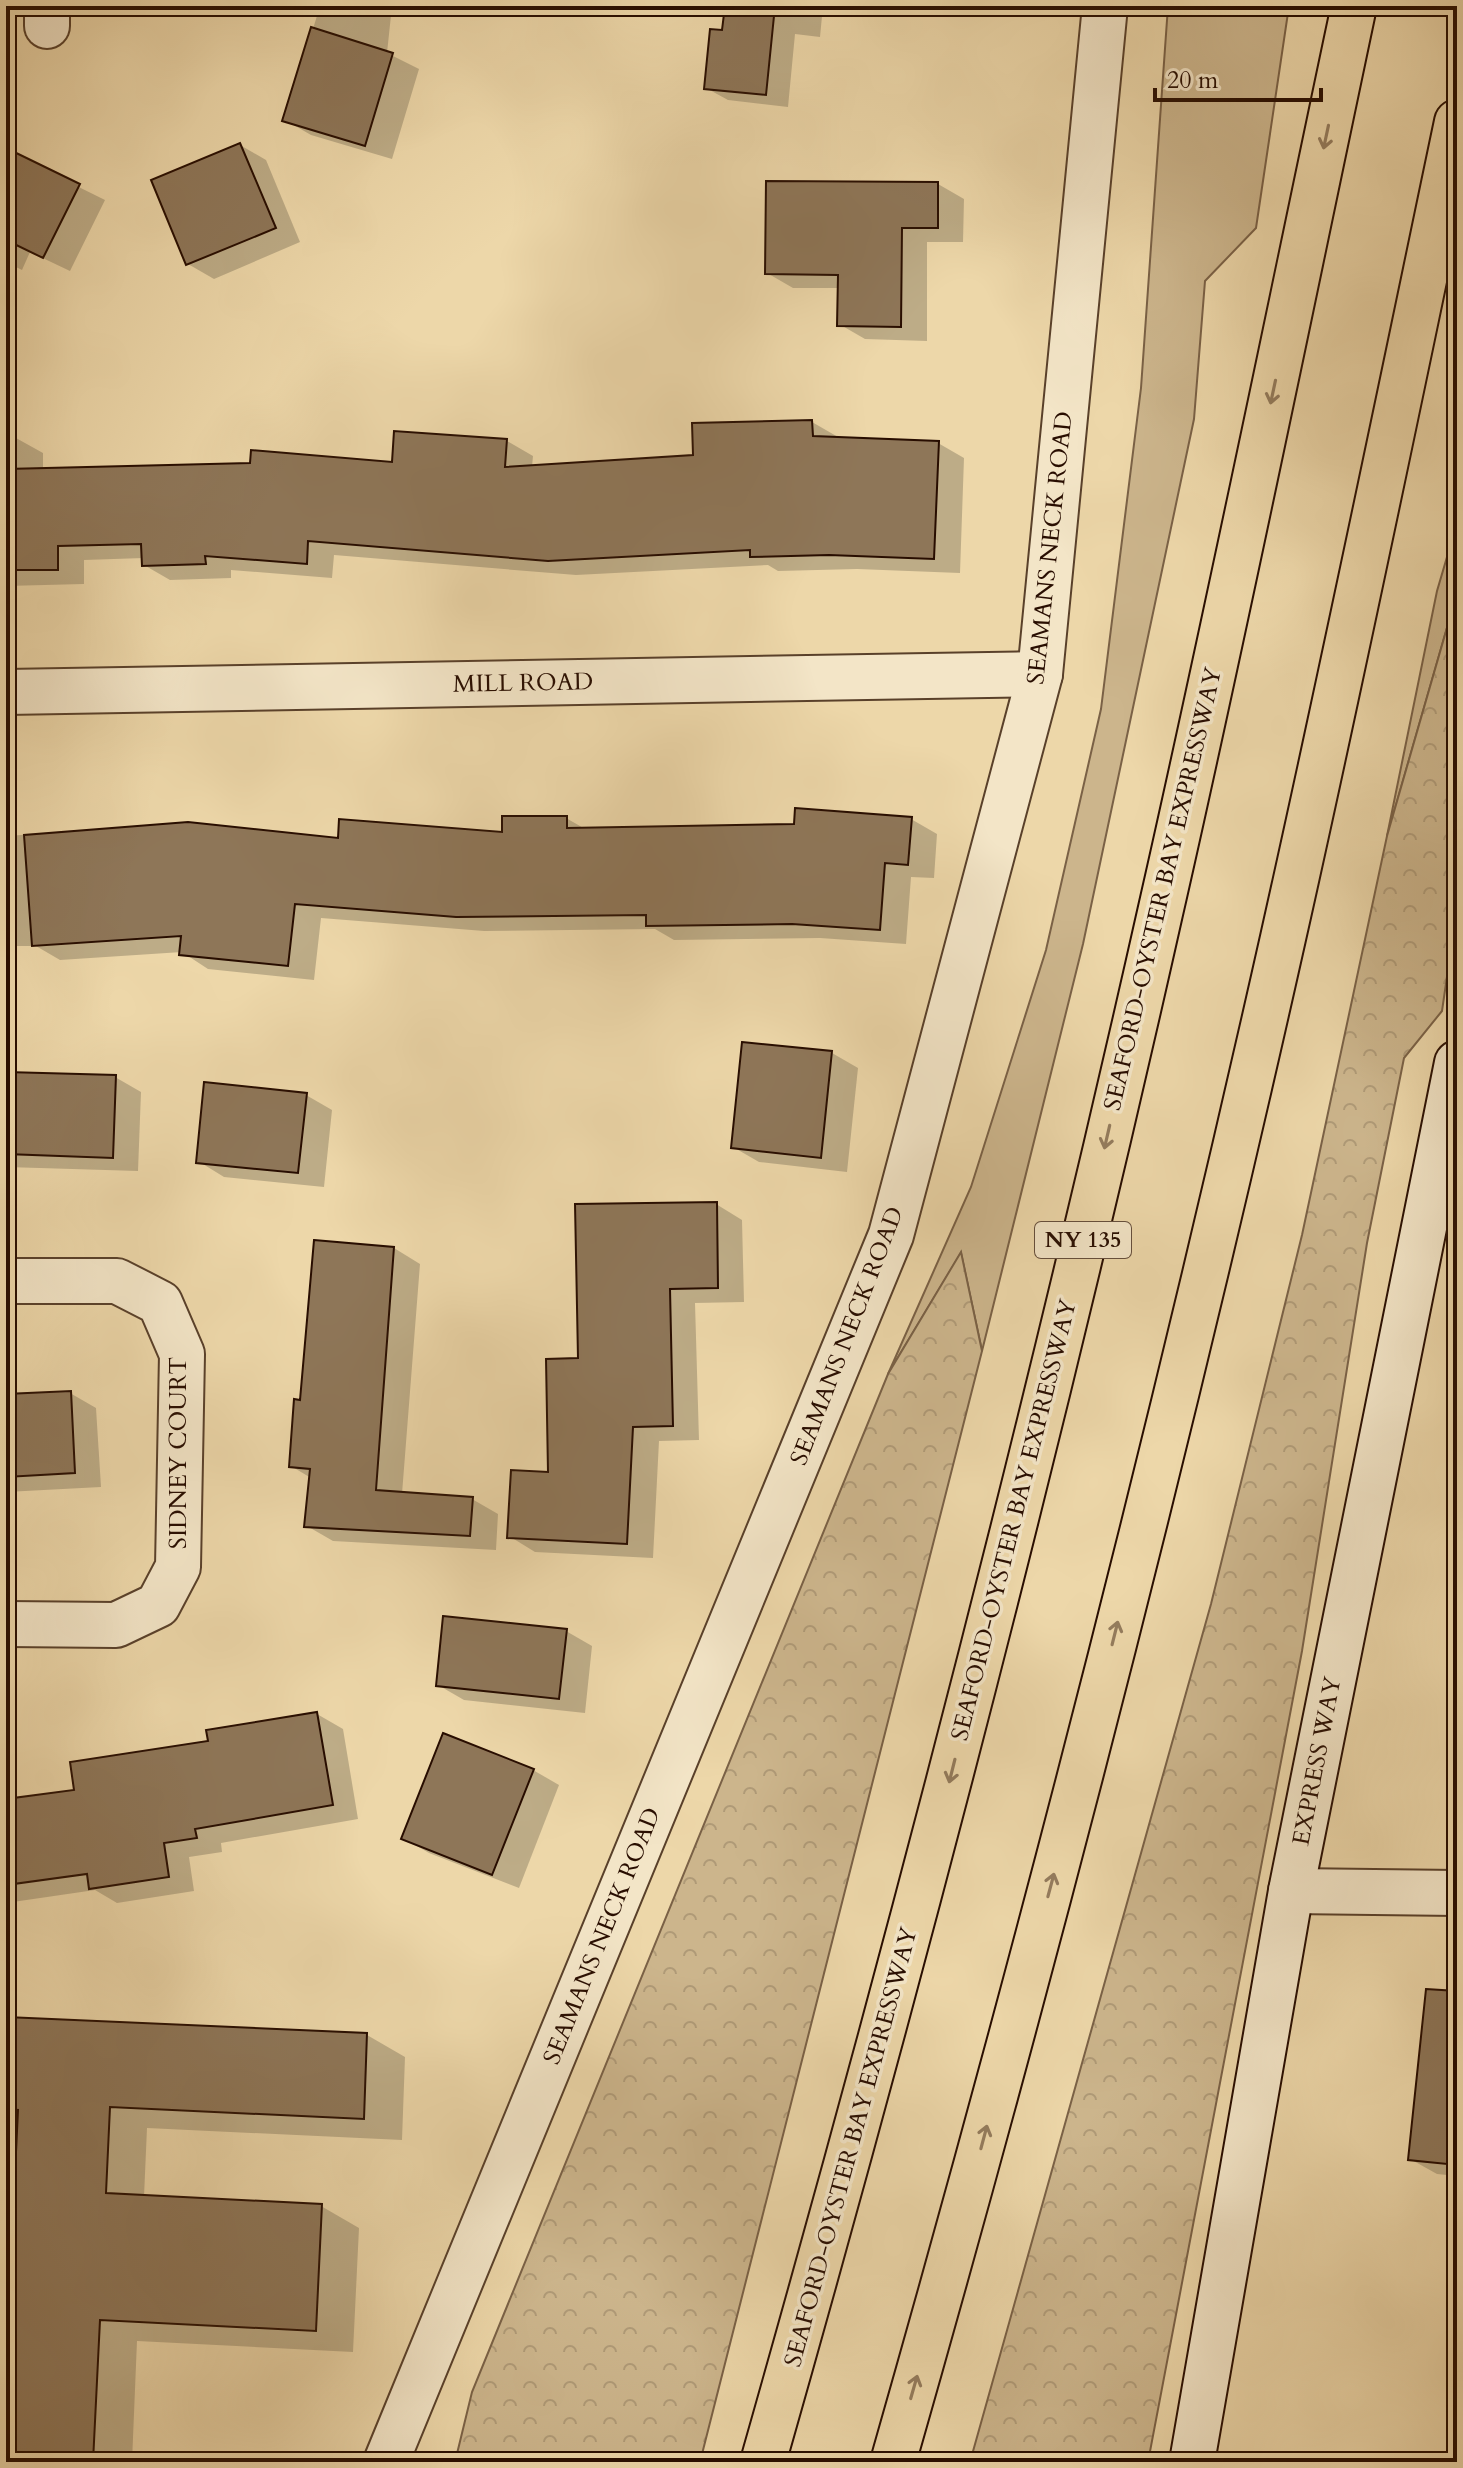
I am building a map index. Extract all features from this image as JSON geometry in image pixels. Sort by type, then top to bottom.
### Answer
[{"type":"highway","name":"SEAFORD-OYSTER BAY EXPRESSWAY","points":[[763,2462],[942,1812],[1058,1344],[1160,913],[1354,6]]},
{"type":"highway","points":[[893,2462],[1063,1843],[1183,1358],[1282,941],[1457,122]]},
{"type":"street","name":"SEAMANS NECK ROAD","points":[[386,2462],[891,1235],[1040,674],[1105,6]]},
{"type":"street","name":"MILL ROAD","points":[[6,692],[1040,674]]},
{"type":"street","name":"EXPRESS WAY","points":[[1192,2462],[1291,1891],[1457,1063]]},
{"type":"street","name":"SIDNEY COURT","points":[[6,1281],[117,1281],[160,1303],[182,1354],[178,1567],[158,1605],[116,1625],[6,1624]]},
{"type":"street","points":[[1291,1891],[1457,1893]]},
{"type":"green space","points":[[1168,6],[1289,6],[1256,228],[1205,281],[1194,419],[1083,944],[982,1351],[961,1253],[888,1374],[971,1187],[1046,950],[1101,709],[1141,388]]},
{"type":"green space","points":[[1457,523],[1457,593],[1387,836],[1437,591]]},
{"type":"green space","points":[[1457,593],[1457,908],[1442,1011],[1404,1058],[1367,1243],[1302,1651],[1148,2462],[970,2462],[1211,1604],[1302,1235],[1387,836]]},
{"type":"green space","points":[[961,1252],[982,1351],[700,2462],[455,2462],[472,2392],[888,1374]]},
{"type":"building","points":[[725,6],[775,6],[766,95],[704,89],[710,29],[722,30]]},
{"type":"building","points":[[311,27],[393,53],[365,146],[282,121]]},
{"type":"building","points":[[240,143],[276,228],[186,265],[151,180]]},
{"type":"building","points":[[6,148],[80,184],[43,258],[6,240]]},
{"type":"building","points":[[766,181],[938,182],[938,228],[902,228],[901,327],[837,326],[838,275],[765,274]]},
{"type":"building","points":[[812,420],[813,436],[939,441],[934,559],[829,555],[750,557],[750,550],[548,561],[308,541],[307,564],[205,556],[206,564],[142,566],[141,544],[58,546],[58,570],[6,570],[6,469],[250,463],[251,450],[392,462],[394,431],[507,439],[505,467],[693,455],[692,423]]},
{"type":"building","points":[[795,808],[912,817],[908,865],[885,863],[880,930],[792,924],[646,926],[646,915],[456,917],[295,904],[288,966],[179,955],[181,936],[32,946],[24,835],[188,822],[338,838],[339,819],[502,832],[502,816],[567,816],[567,828],[794,824]]},
{"type":"building","points":[[742,1042],[832,1051],[821,1158],[731,1148]]},
{"type":"building","points":[[6,1072],[116,1075],[113,1158],[6,1154]]},
{"type":"building","points":[[204,1082],[307,1093],[298,1173],[196,1163]]},
{"type":"building","points":[[717,1202],[718,1288],[670,1289],[673,1426],[633,1427],[627,1544],[507,1538],[511,1470],[548,1472],[546,1359],[578,1358],[575,1204]]},
{"type":"building","points":[[314,1240],[394,1247],[376,1490],[473,1497],[470,1536],[304,1527],[310,1469],[289,1467],[294,1399],[300,1400]]},
{"type":"building","points":[[71,1391],[75,1473],[6,1477],[6,1394]]},
{"type":"building","points":[[443,1616],[567,1629],[559,1699],[436,1686]]},
{"type":"building","points":[[317,1712],[333,1805],[195,1829],[197,1838],[164,1843],[169,1877],[89,1889],[87,1874],[6,1885],[6,1799],[74,1790],[70,1762],[208,1741],[206,1730]]},
{"type":"building","points":[[443,1733],[534,1769],[492,1875],[401,1839]]},
{"type":"building","points":[[1426,1989],[1457,1991],[1457,2165],[1408,2160]]},
{"type":"building","points":[[6,2017],[367,2033],[364,2119],[110,2107],[106,2193],[322,2204],[316,2331],[100,2320],[93,2462],[6,2462],[6,2362],[18,2110],[6,2109]]}]
